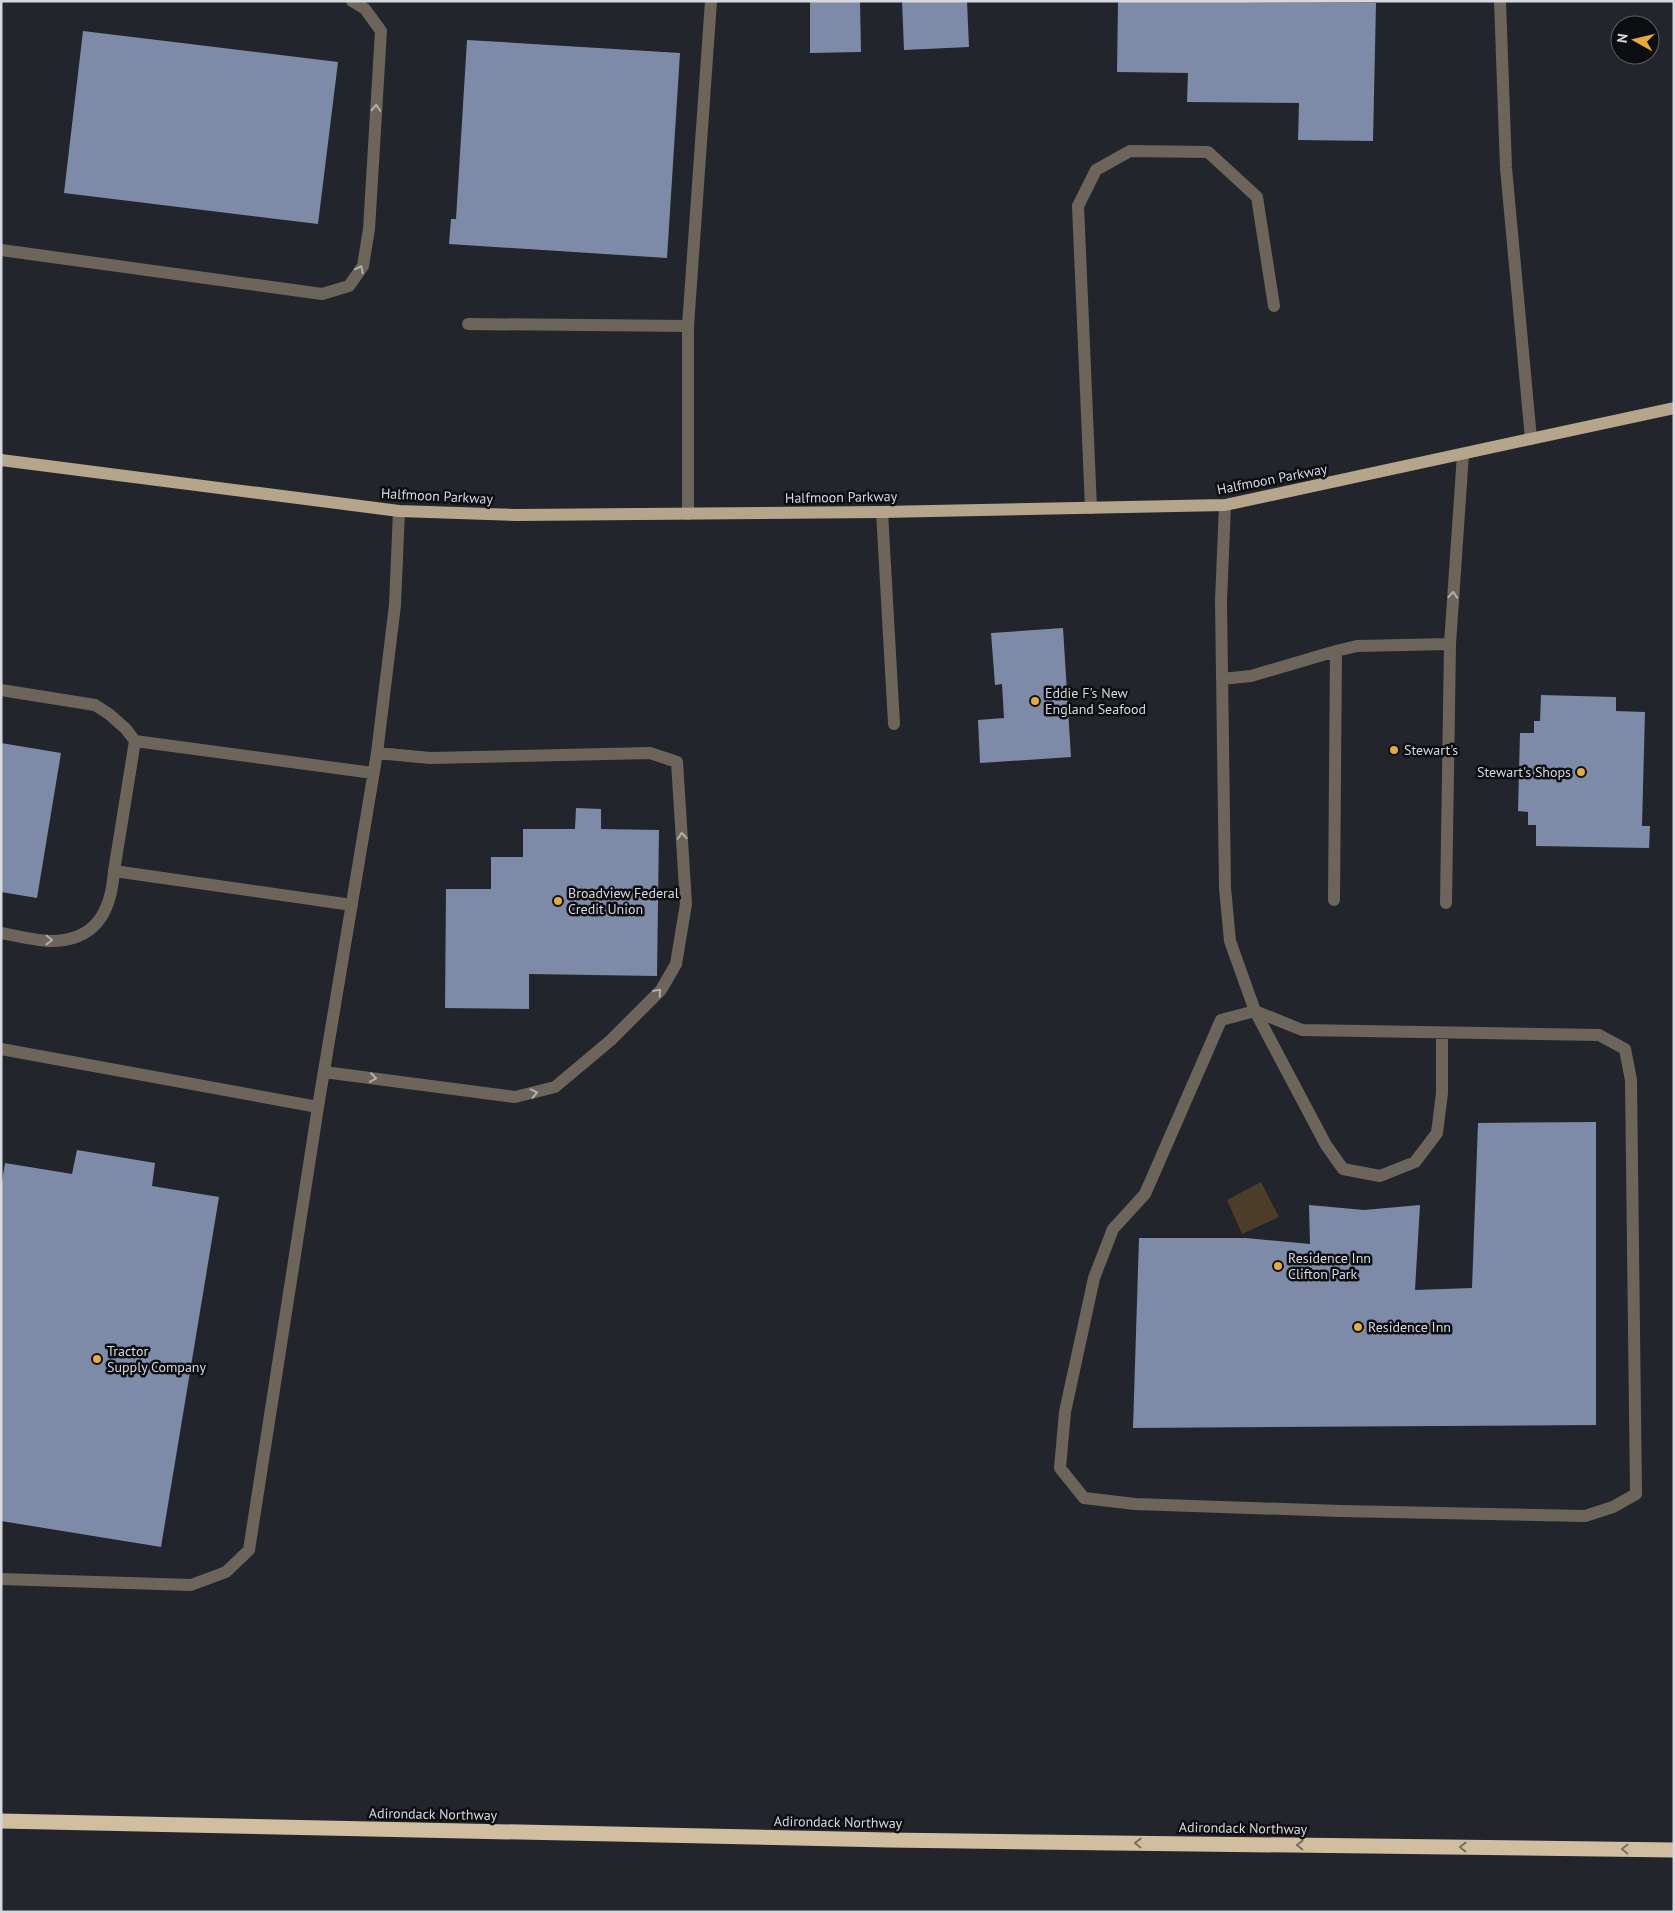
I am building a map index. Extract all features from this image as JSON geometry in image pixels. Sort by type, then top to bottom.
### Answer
[{"type":"highway","name":"Adirondack Northway","points":[[1,1821],[878,1840],[1674,1850]]},
{"type":"main road","name":"Halfmoon Parkway","points":[[1,460],[399,511],[516,515],[688,514],[1225,505],[1674,408]]},
{"type":"lane","points":[[1,250],[322,294],[349,286],[363,266],[370,229],[380,31],[366,9],[352,1]]},
{"type":"lane","points":[[688,514],[688,326],[711,1]]},
{"type":"lane","points":[[1500,1],[1506,168],[1531,439]]},
{"type":"lane","points":[[1091,508],[1078,206],[1096,170],[1130,151],[1208,152],[1257,197],[1274,306]]},
{"type":"lane","points":[[468,324],[688,326]]},
{"type":"lane","points":[[1446,903],[1450,644],[1463,454]]},
{"type":"lane","points":[[1225,505],[1221,601],[1225,888],[1230,940],[1255,1011],[1326,1145],[1343,1169],[1380,1176],[1414,1162],[1438,1133],[1442,1093],[1442,1033]]},
{"type":"lane","points":[[1,1579],[191,1585],[226,1572],[249,1550],[318,1107],[377,753],[395,605],[399,511]]},
{"type":"lane","points":[[882,512],[894,724]]},
{"type":"lane","points":[[1222,680],[1250,676],[1357,646],[1450,644]]},
{"type":"lane","points":[[1334,900],[1336,651]]},
{"type":"lane","points":[[1,690],[95,705],[126,729],[135,742],[110,901],[105,913],[96,924],[80,935],[60,940],[47,941],[1,934]]},
{"type":"lane","points":[[135,742],[373,772]]},
{"type":"lane","points":[[324,1072],[515,1097],[555,1087],[611,1040],[661,990],[676,964],[686,904],[677,762],[650,754],[430,758],[377,753]]},
{"type":"lane","points":[[114,871],[352,905]]},
{"type":"lane","points":[[1255,1011],[1302,1030],[1599,1035],[1625,1049],[1631,1080],[1636,1494],[1613,1507],[1585,1516],[1154,1504],[1084,1498],[1060,1468],[1065,1412],[1094,1278],[1113,1229],[1145,1194],[1221,1020],[1255,1011]]},
{"type":"lane","points":[[1,1049],[318,1107]]},
{"type":"shaded area","points":[[1261,1182],[1279,1217],[1242,1234],[1227,1200]]},
{"type":"building","points":[[810,1],[860,1],[861,52],[810,53]]},
{"type":"building","points":[[902,1],[967,1],[969,47],[904,50]]},
{"type":"building","points":[[1118,1],[1376,3],[1373,141],[1298,140],[1299,103],[1187,102],[1188,73],[1117,72]]},
{"type":"building","points":[[83,31],[338,62],[318,224],[64,193]]},
{"type":"building","points":[[467,40],[680,53],[667,258],[449,244],[451,219],[456,219]]},
{"type":"building","name":"Eddie F's New England Seafood","points":[[1063,628],[1071,757],[980,763],[978,720],[1004,718],[1002,684],[995,685],[991,633]]},
{"type":"building","name":"Stewart's Shops","points":[[1541,695],[1616,697],[1616,711],[1645,712],[1642,826],[1650,826],[1649,848],[1536,846],[1536,825],[1528,825],[1528,812],[1518,811],[1520,733],[1534,733],[1534,721],[1540,721]]},
{"type":"building","points":[[1,743],[61,753],[37,898],[1,892]]},
{"type":"building","points":[[576,808],[601,809],[601,829],[659,830],[657,976],[529,974],[529,1009],[445,1008],[446,889],[491,889],[491,857],[523,857],[523,829],[575,829]]},
{"type":"building","name":"Residence Inn Clifton Park","points":[[1596,1122],[1596,1425],[1133,1428],[1139,1238],[1246,1238],[1310,1244],[1309,1205],[1364,1210],[1420,1205],[1415,1290],[1472,1288],[1478,1123]]},
{"type":"building","name":"Tractor Supply Company","points":[[77,1150],[155,1163],[152,1186],[219,1197],[161,1547],[1,1521],[1,1188],[5,1163],[72,1174]]},
{"type":"place","name":"Eddie F's New England Seafood","points":[[1035,701]]},
{"type":"place","name":"Stewart's","points":[[1394,750]]},
{"type":"place","name":"Stewart's Shops","points":[[1581,772]]},
{"type":"place","name":"Broadview Federal Credit Union","points":[[558,901]]},
{"type":"place","name":"Residence Inn Clifton Park","points":[[1278,1266]]},
{"type":"place","name":"Residence Inn","points":[[1358,1327]]},
{"type":"place","name":"Tractor Supply Company","points":[[97,1359]]}]
